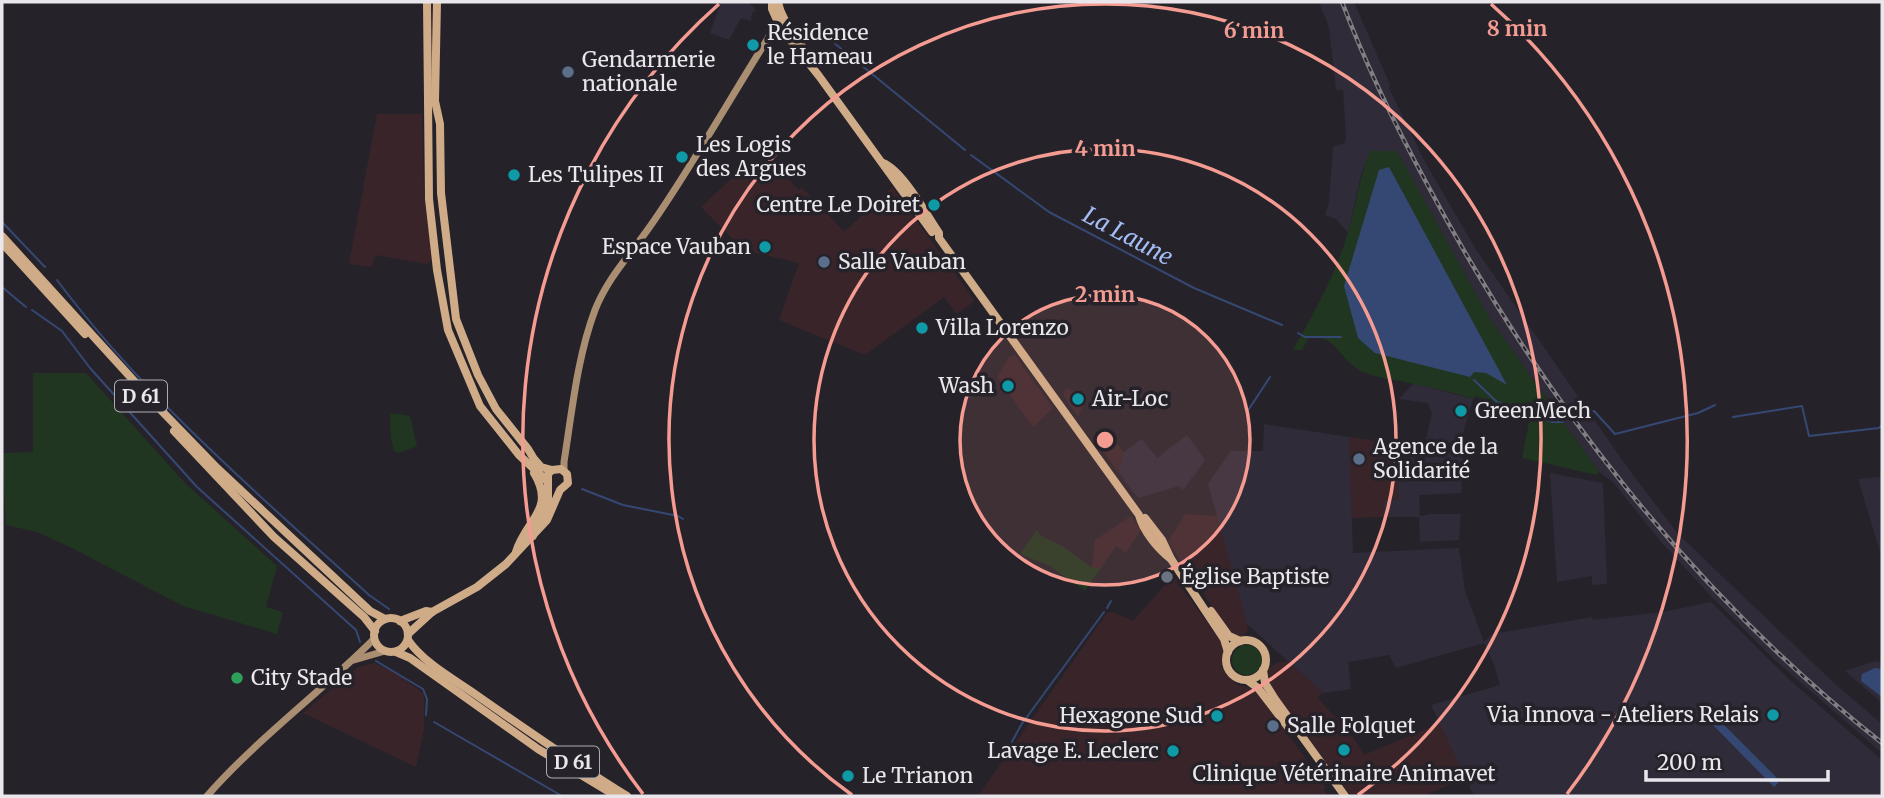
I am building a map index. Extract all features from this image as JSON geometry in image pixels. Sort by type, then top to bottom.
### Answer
[{"type":"main road","points":[[427,2],[430,206],[447,331],[480,406],[504,438],[534,470],[560,490]]},
{"type":"main road","points":[[354,660],[385,652],[397,652],[404,648],[408,637],[432,612],[497,573],[547,520],[560,490],[568,483],[568,476],[560,468],[538,464],[496,410],[460,332],[453,299],[441,193],[438,112],[430,103],[437,2]]},
{"type":"main road","points":[[772,2],[772,9],[783,25],[807,54],[809,61],[883,163],[896,173],[937,238],[1139,515],[1157,545],[1171,559],[1224,639],[1228,652]]},
{"type":"main road","points":[[778,2],[783,25]]},
{"type":"main road","points":[[560,468],[591,323],[614,272],[651,225],[770,36],[783,25]]},
{"type":"main road","name":"D 61","points":[[2,236],[43,285],[274,537],[364,617],[374,635]]},
{"type":"main road","name":"D 61","points":[[2,243],[217,468],[370,611],[385,619]]},
{"type":"main road","points":[[533,536],[546,510],[548,474],[560,468]]},
{"type":"main road","points":[[515,554],[543,501],[542,486],[534,470]]},
{"type":"main road","points":[[1192,589],[1229,636],[1240,641],[1254,641],[1262,648],[1266,660],[1263,670],[1259,675],[1247,680]]},
{"type":"main road","points":[[207,796],[274,731],[354,660],[385,619],[400,621],[426,611],[432,612]]},
{"type":"main road","points":[[400,621],[408,637]]},
{"type":"main road","points":[[374,635],[385,652]]},
{"type":"main road","name":"D 61","points":[[408,637],[416,650],[435,665],[550,747],[627,796]]},
{"type":"main road","points":[[1240,641],[1228,652],[1226,658],[1229,670],[1258,688],[1339,796]]},
{"type":"main road","name":"D 61","points":[[397,652],[410,657],[538,749],[616,796]]},
{"type":"main road","points":[[1263,670],[1265,682],[1275,699],[1345,796]]},
{"type":"shaded area","points":[[721,2],[748,2],[756,10],[752,13],[751,21],[741,18],[729,40],[710,33]]},
{"type":"shaded area","points":[[1319,2],[1354,2],[1389,88],[1424,160],[1475,248],[1627,467],[1678,534],[1834,683],[1882,724],[1882,753],[1776,661],[1661,542],[1613,482],[1599,472],[1490,319],[1445,239],[1370,151],[1361,175],[1348,233],[1336,219],[1325,215],[1329,203],[1333,147],[1345,143],[1346,137],[1343,90],[1336,90],[1329,27]]},
{"type":"shaded area","points":[[377,114],[422,114],[424,192],[432,259],[427,264],[375,255],[372,267],[349,264]]},
{"type":"shaded area","points":[[751,160],[773,171],[779,169],[799,190],[802,188],[814,199],[844,232],[892,187],[975,301],[957,314],[944,297],[865,355],[779,320],[799,263],[744,250],[701,207]]},
{"type":"shaded area","points":[[1015,355],[1053,408],[1033,427],[997,377],[1009,357]]},
{"type":"shaded area","points":[[1414,383],[1473,399],[1460,444],[1426,440],[1432,413],[1428,403],[1399,399]]},
{"type":"shaded area","points":[[1066,388],[1087,397],[1078,417],[1063,395]]},
{"type":"shaded area","points":[[1264,424],[1349,437],[1353,553],[1459,548],[1465,591],[1484,642],[1492,634],[1592,617],[1593,620],[1663,612],[1711,602],[1791,681],[1882,760],[1882,796],[1474,796],[1431,705],[1500,685],[1484,643],[1396,668],[1389,655],[1348,662],[1351,689],[1323,693],[1247,624],[1208,484],[1231,451],[1263,451]]},
{"type":"shaded area","points":[[1099,434],[1119,446],[1125,454],[1119,473],[1094,439]]},
{"type":"shaded area","points":[[1187,435],[1205,460],[1183,490],[1179,486],[1138,498],[1119,473],[1124,452],[1142,439],[1157,458]]},
{"type":"shaded area","points":[[1349,437],[1409,446],[1398,470],[1399,499],[1384,500],[1384,517],[1351,518]]},
{"type":"shaded area","points":[[1409,446],[1463,455],[1461,493],[1419,495],[1420,516],[1461,514],[1459,540],[1420,542],[1419,517],[1384,517],[1384,500],[1399,499],[1398,470]]},
{"type":"shaded area","points":[[1550,473],[1603,483],[1607,584],[1592,585],[1592,576],[1557,582]]},
{"type":"shaded area","points":[[1882,477],[1882,558],[1858,479]]},
{"type":"shaded area","points":[[1185,514],[1218,516],[1247,624],[1248,630],[1241,638],[1226,627],[1168,542]]},
{"type":"shaded area","points":[[1131,516],[1141,530],[1126,553],[1116,546],[1100,569],[1092,568],[1095,540]]},
{"type":"shaded area","points":[[1173,576],[1224,646],[1221,666],[1237,685],[1255,689],[1326,787],[1324,790],[1328,796],[978,796],[1107,613],[1113,612],[1133,621]]},
{"type":"shaded area","points":[[1288,661],[1323,693],[1317,697],[1353,737],[1364,755],[1440,723],[1466,777],[1424,796],[1351,796],[1272,692],[1267,681],[1269,668]]},
{"type":"shaded area","points":[[1875,661],[1882,663],[1882,703],[1845,671]]},
{"type":"shaded area","points":[[375,663],[397,674],[424,694],[424,729],[416,767],[303,713],[358,667]]},
{"type":"green space","points":[[1370,151],[1397,151],[1490,319],[1599,472],[1597,475],[1522,458],[1530,417],[1475,396],[1473,399],[1366,373],[1354,366],[1326,340],[1309,338],[1302,350],[1293,350],[1342,251]]},
{"type":"green space","points":[[33,373],[86,373],[186,484],[277,566],[266,607],[283,612],[277,634],[183,606],[70,547],[37,532],[6,525],[2,453],[33,452]]},
{"type":"green space","points":[[390,413],[410,416],[417,446],[399,453],[394,451]]},
{"type":"green space","points":[[1037,530],[1041,536],[1064,547],[1091,567],[1100,569],[1085,591],[1050,566],[1020,554]]},
{"type":"green space","points":[[1247,645],[1258,649],[1262,660],[1258,671],[1247,675],[1236,671],[1232,660],[1236,649]]},
{"type":"water","points":[[1389,167],[1507,385],[1486,373],[1474,372],[1470,377],[1375,353],[1358,338],[1344,286],[1379,170]]},
{"type":"water","points":[[1875,668],[1882,669],[1882,697],[1861,681],[1862,674]]},
{"type":"water","points":[[1714,715],[1777,778],[1778,783],[1774,787],[1710,722],[1709,719]]},
{"type":"waterway","name":"La Laune","points":[[815,23],[826,33]]},
{"type":"waterway","name":"La Laune","points":[[833,42],[965,150]]},
{"type":"waterway","name":"La Laune","points":[[971,155],[1049,212],[1194,288],[1282,325]]},
{"type":"waterway","points":[[2,222],[45,267]]},
{"type":"waterway","points":[[57,280],[127,365],[205,445],[369,595],[389,609]]},
{"type":"waterway","points":[[2,287],[26,307]]},
{"type":"waterway","points":[[32,310],[62,331],[90,368],[197,487],[356,630],[360,642]]},
{"type":"waterway","name":"La Laune","points":[[1298,333],[1305,337],[1341,337]]},
{"type":"waterway","points":[[1247,412],[1270,377]]},
{"type":"waterway","name":"La Laune","points":[[1474,380],[1497,402],[1534,415]]},
{"type":"waterway","name":"La Laune","points":[[1583,412],[1594,411],[1615,434],[1698,413],[1715,405]]},
{"type":"waterway","name":"La Laune","points":[[1733,417],[1802,406],[1809,436],[1879,428],[1882,425]]},
{"type":"waterway","name":"La Laune","points":[[1539,417],[1552,422],[1563,422]]},
{"type":"waterway","points":[[582,489],[623,505],[683,519]]},
{"type":"waterway","points":[[1107,608],[1111,601]]},
{"type":"waterway","points":[[1008,749],[1021,725],[1104,612]]},
{"type":"waterway","points":[[376,661],[423,689],[427,699],[426,715]]},
{"type":"waterway","points":[[434,722],[562,796]]},
{"type":"railway","points":[[1342,2],[1382,94],[1427,184],[1471,263],[1519,340],[1571,415],[1626,487],[1684,556],[1747,622],[1813,685],[1882,743]]},
{"type":"place","name":"Résidence le Hameau","points":[[753,45]]},
{"type":"place","name":"Gendarmerie nationale","points":[[568,72]]},
{"type":"place","name":"Les Logis des Argues","points":[[682,157]]},
{"type":"place","name":"Les Tulipes II","points":[[514,175]]},
{"type":"place","name":"Centre Le Doiret","points":[[934,205]]},
{"type":"place","name":"Espace Vauban","points":[[765,247]]},
{"type":"place","name":"Salle Vauban","points":[[824,262]]},
{"type":"place","name":"Villa Lorenzo","points":[[922,328]]},
{"type":"place","name":"Wash","points":[[1008,386]]},
{"type":"place","name":"Air-Loc","points":[[1078,399]]},
{"type":"place","name":"GreenMech","points":[[1461,411]]},
{"type":"place","name":"Agence de la Solidarité","points":[[1359,459]]},
{"type":"place","name":"Église Baptiste","points":[[1167,577]]},
{"type":"place","name":"City Stade","points":[[237,678]]},
{"type":"place","name":"Via Innova - Ateliers Relais","points":[[1773,715]]},
{"type":"place","name":"Hexagone Sud","points":[[1217,716]]},
{"type":"place","name":"Salle Folquet","points":[[1273,726]]},
{"type":"place","name":"Clinique Vétérinaire Animavet","points":[[1344,750]]},
{"type":"place","name":"Lavage E. Leclerc","points":[[1173,751]]},
{"type":"place","name":"Le Trianon","points":[[848,776]]}]
